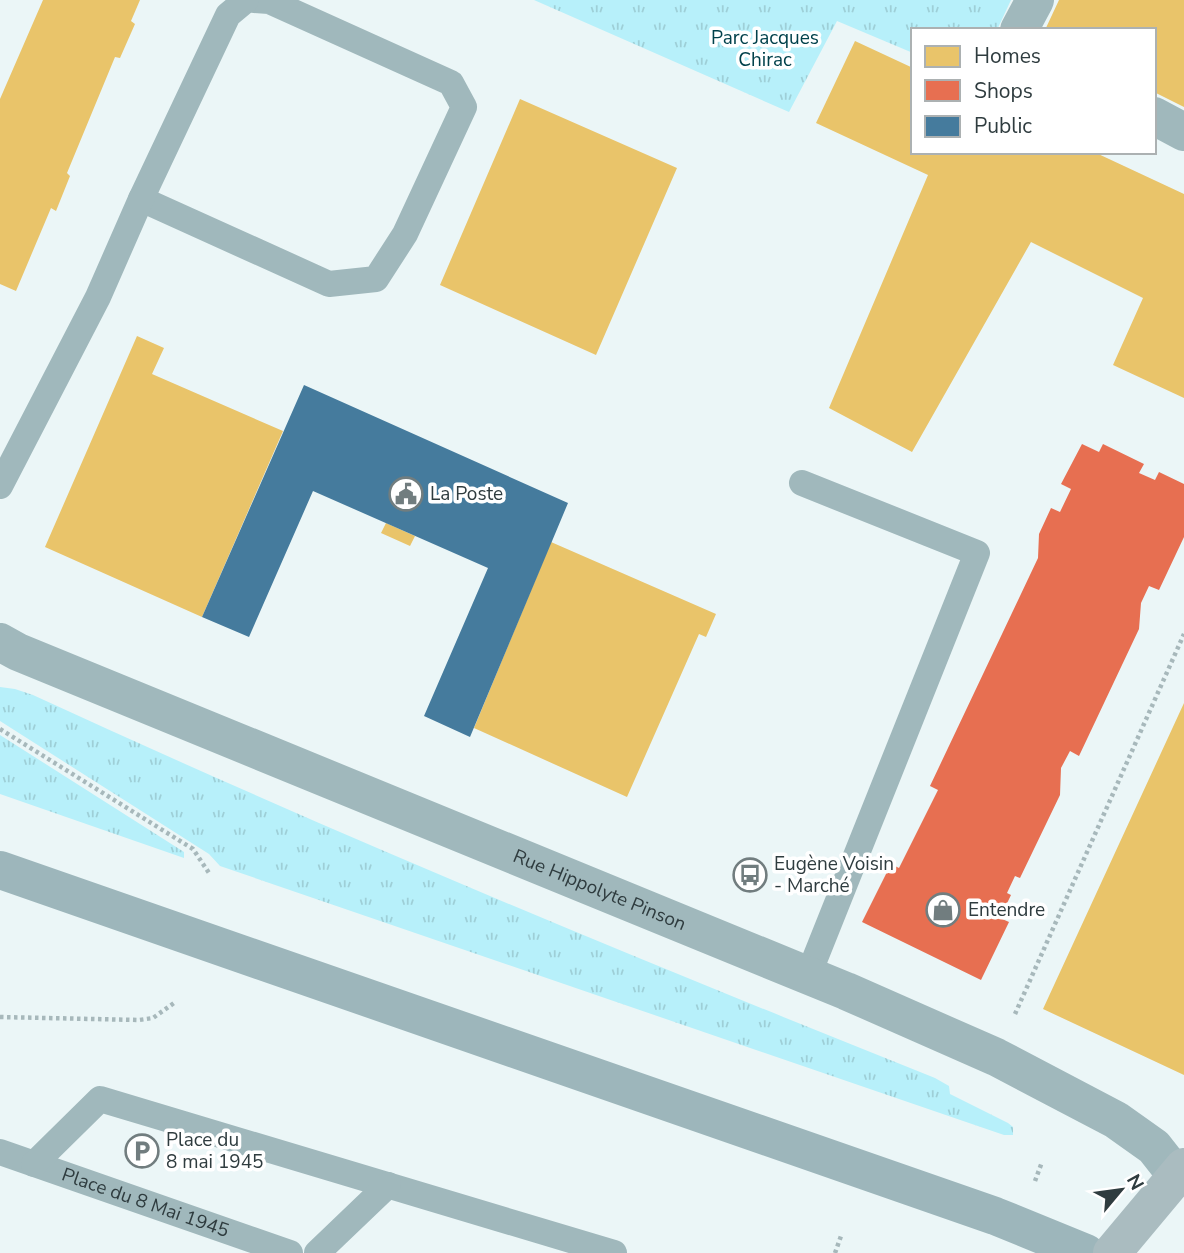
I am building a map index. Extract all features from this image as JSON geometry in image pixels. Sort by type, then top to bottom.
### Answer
[{"type":"main road","points":[[0,870],[995,1216],[1086,1253]]},
{"type":"main road","points":[[1112,1253],[1180,1171]]},
{"type":"street","points":[[1020,28],[1035,0]]},
{"type":"street","points":[[1156,117],[1184,132]]},
{"type":"street","name":"Rue Hippolyte Pinson","points":[[0,642],[18,652],[808,976],[996,1057],[1116,1120],[1154,1147],[1180,1171]]},
{"type":"lane","points":[[0,485],[98,297],[228,15],[246,0]]},
{"type":"lane","points":[[141,199],[329,284],[376,279],[405,234],[464,107],[451,83],[269,1],[254,0]]},
{"type":"lane","points":[[802,483],[977,553],[808,976]]},
{"type":"lane","points":[[34,1164],[100,1099],[614,1253]]},
{"type":"lane","name":"Place du 8 Mai 1945","points":[[0,1152],[290,1253]]},
{"type":"lane","points":[[317,1253],[388,1185]]},
{"type":"path","points":[[1010,1024],[1184,634]]},
{"type":"path","points":[[0,729],[193,849],[209,873]]},
{"type":"path","points":[[0,1017],[138,1020],[153,1018],[174,1003]]},
{"type":"path","points":[[1032,1188],[1042,1162]]},
{"type":"path","points":[[835,1253],[841,1236]]},
{"type":"green space","name":"Parc Jacques Chirac","points":[[534,0],[1011,0],[998,28],[911,28],[911,52],[837,21],[789,112]]},
{"type":"green space","points":[[0,687],[33,695],[257,796],[482,892],[935,1078],[949,1086],[950,1094],[1008,1123],[1013,1127],[1013,1135],[1004,1135],[220,866],[209,854],[0,721]]},
{"type":"green space","points":[[0,735],[184,852],[184,858],[0,794]]},
{"type":"building: Homes","points":[[43,0],[140,0],[131,21],[135,24],[120,58],[115,57],[67,173],[70,176],[56,211],[51,208],[16,291],[0,284],[0,99]]},
{"type":"building: Homes","points":[[1059,0],[1184,0],[1184,107],[1156,93],[1156,28],[1046,28]]},
{"type":"building: Homes","points":[[855,41],[911,67],[911,154],[1098,154],[1184,194],[1184,398],[1113,365],[1143,298],[1031,242],[912,452],[829,408],[928,175],[816,123]]},
{"type":"building: Homes","points":[[520,99],[677,168],[596,355],[440,285]]},
{"type":"building: Homes","points":[[137,336],[164,348],[152,374],[283,431],[202,617],[45,547]]},
{"type":"building: Homes","points":[[386,523],[415,536],[410,546],[381,533]]},
{"type":"building: Homes","points":[[551,542],[716,614],[706,637],[699,634],[627,797],[474,728]]},
{"type":"building: Homes","points":[[1184,703],[1184,1075],[1043,1009]]},
{"type":"building: Shops","points":[[1082,444],[1099,452],[1103,444],[1144,464],[1139,473],[1155,480],[1159,472],[1184,484],[1184,537],[1159,590],[1149,586],[1141,603],[1139,629],[1079,756],[1070,751],[1061,768],[1060,795],[1020,878],[1015,876],[1007,893],[1011,895],[1000,918],[1009,922],[981,980],[862,922],[891,864],[899,868],[938,790],[930,786],[1038,558],[1039,534],[1051,508],[1060,512],[1071,489],[1061,484]]},
{"type":"building: Public","points":[[304,385],[568,503],[470,737],[424,716],[488,568],[313,491],[249,637],[202,617]]},
{"type":"place","name":"La Poste","points":[[406,494]]},
{"type":"place","name":"Eugène Voisin - Marché","points":[[750,875]]},
{"type":"place","name":"Entendre","points":[[943,910]]},
{"type":"place","name":"Place du 8 mai 1945","points":[[142,1151]]}]
